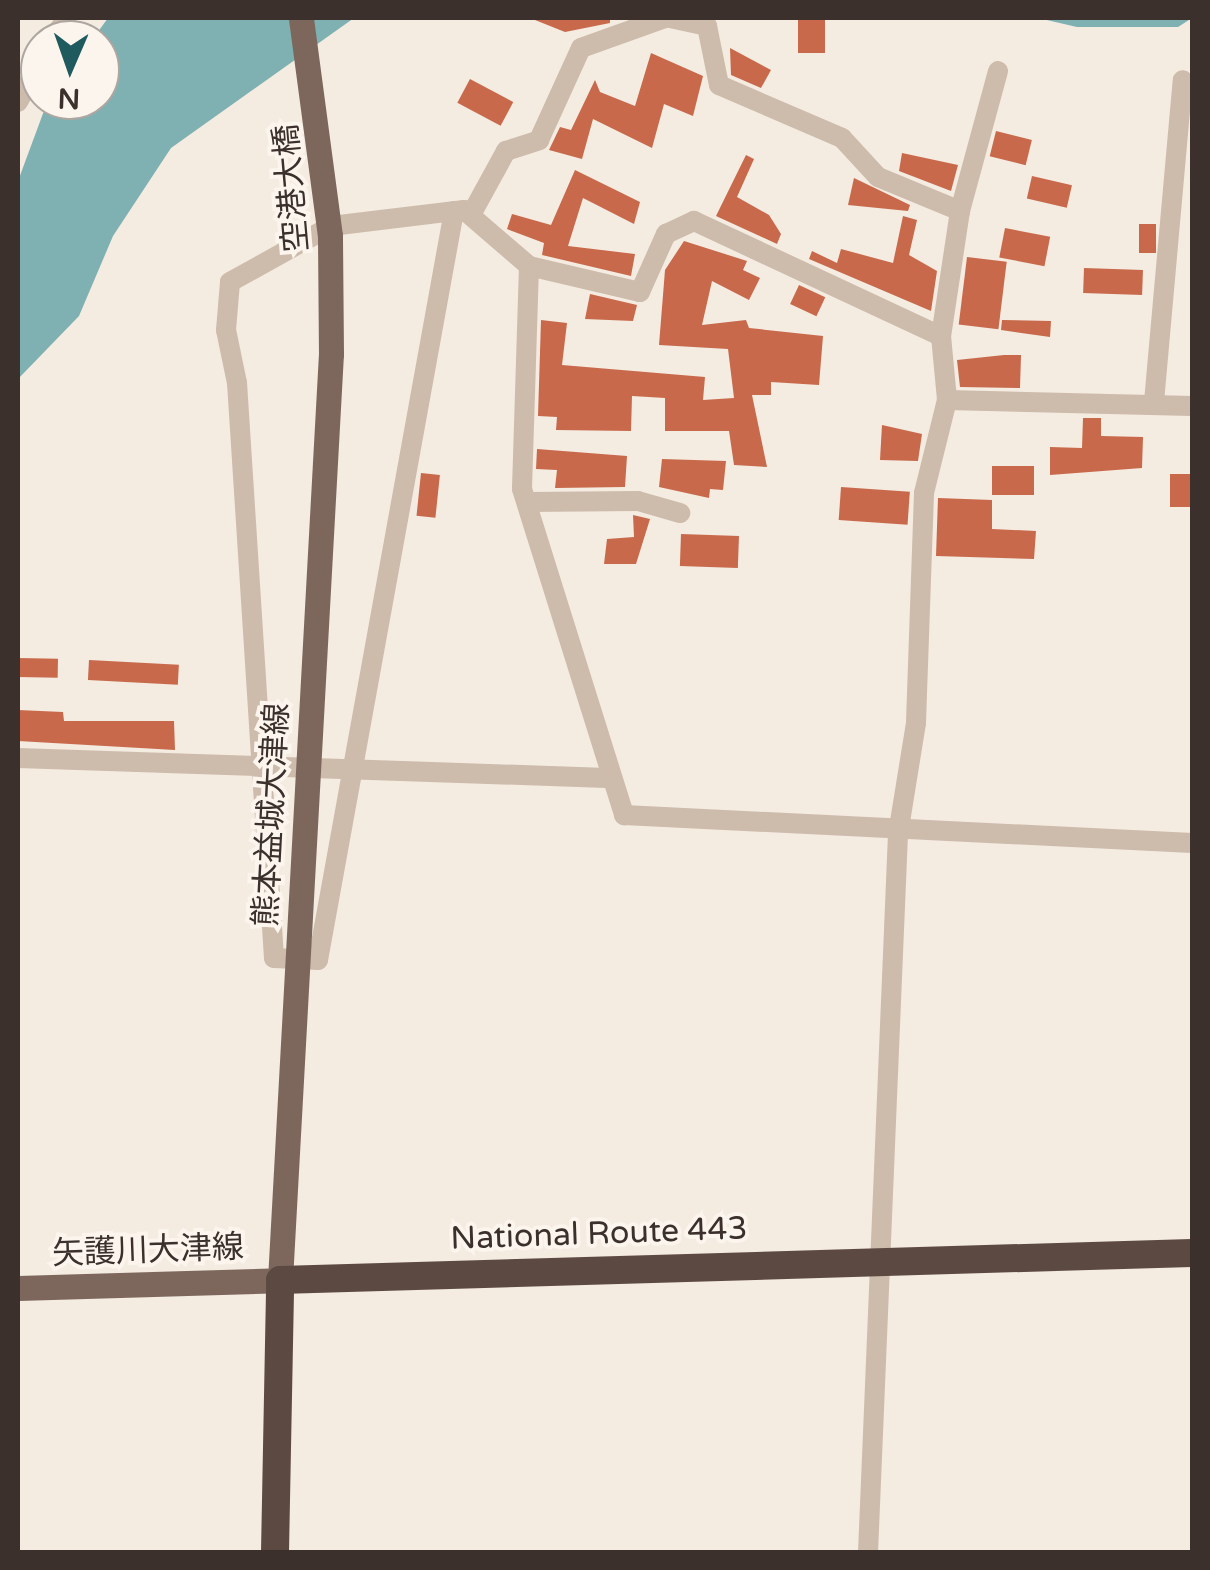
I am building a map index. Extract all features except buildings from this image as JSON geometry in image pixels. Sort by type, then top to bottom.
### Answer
[{"type":"highway","name":"National Route 443","points":[[280,1280],[1192,1252]]},
{"type":"highway","points":[[275,1552],[280,1280]]},
{"type":"main road","name":"空港大橋","points":[[301,18],[329,218],[332,354]]},
{"type":"main road","name":"熊本益城大津線","points":[[280,1280],[332,354]]},
{"type":"main road","name":"矢護川大津線","points":[[18,1288],[280,1280]]},
{"type":"street","points":[[942,336],[694,221],[666,234],[640,292],[529,266],[463,212],[331,226],[230,282],[226,330],[238,382],[274,958],[318,960],[349,770],[463,212],[506,151],[540,140],[581,48],[668,18],[707,26],[719,85],[842,138],[878,177],[960,211]]},
{"type":"street","points":[[868,1552],[877,1260],[898,834],[916,724],[924,493],[946,400],[942,336],[960,211],[998,71]]},
{"type":"street","points":[[1154,402],[1183,80]]},
{"type":"street","points":[[529,266],[527,502],[607,778],[624,815],[898,834],[1192,842]]},
{"type":"street","points":[[946,400],[1154,402],[1192,406]]},
{"type":"street","points":[[527,502],[638,501],[680,513]]},
{"type":"street","points":[[18,758],[607,778]]},
{"type":"water","points":[[354,18],[171,148],[113,236],[79,316],[18,379],[18,181],[41,120],[120,120],[120,20],[107,20]]},
{"type":"water","points":[[1038,18],[1192,18],[1178,27],[1077,27]]}]
